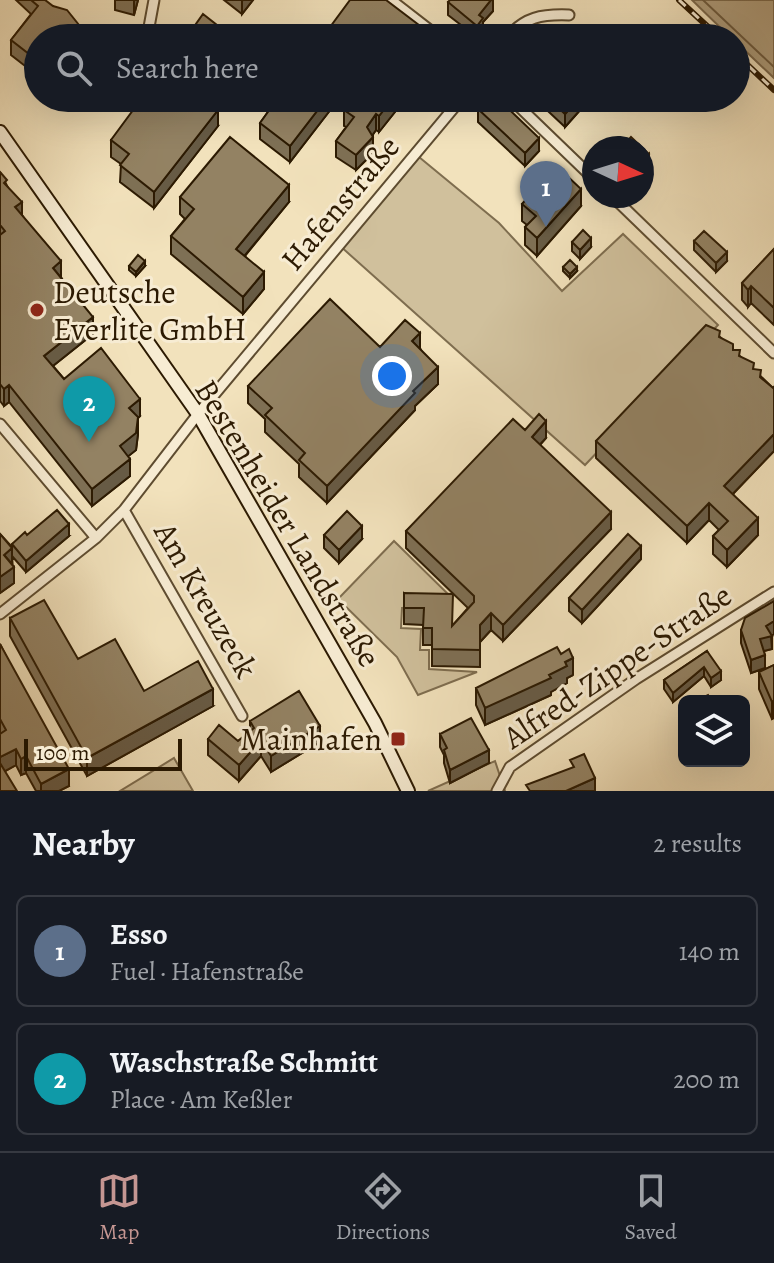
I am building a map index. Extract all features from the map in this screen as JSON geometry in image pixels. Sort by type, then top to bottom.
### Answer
[{"type":"main road","name":"Bestenheider Landstraße","points":[[0,132],[198,414],[375,723],[408,791]]},
{"type":"street","points":[[150,24],[154,0]]},
{"type":"street","points":[[391,0],[422,24]]},
{"type":"street","points":[[521,24],[545,14],[569,15]]},
{"type":"street","name":"Hafenstraße","points":[[0,614],[96,538],[124,510],[198,414],[450,112]]},
{"type":"street","points":[[525,112],[582,167]]},
{"type":"street","points":[[624,208],[774,353]]},
{"type":"street","points":[[0,424],[96,538]]},
{"type":"street","name":"Am Kreuzeck","points":[[124,510],[242,716]]},
{"type":"street","name":"Alfred-Zippe-Straße","points":[[497,791],[510,767],[636,679],[774,592]]},
{"type":"shaded area","points":[[419,157],[499,223],[562,291],[623,234],[718,325],[585,465],[339,245]]},
{"type":"shaded area","points":[[394,541],[448,594],[446,607],[402,608],[401,628],[421,629],[420,650],[429,650],[429,669],[477,672],[418,695],[397,657],[338,599]]},
{"type":"shaded area","points":[[174,758],[193,791],[120,791]]},
{"type":"shaded area","points":[[495,761],[505,791],[428,791]]},
{"type":"water","points":[[692,0],[774,0],[774,78],[750,55],[750,24],[717,24]]},
{"type":"building","points":[[31,0],[45,0],[67,10],[78,24],[24,24],[24,50],[11,40],[38,6]]},
{"type":"building","points":[[350,0],[386,0],[418,24],[332,24]]},
{"type":"building","points":[[491,0],[479,15],[483,18],[478,24],[448,2]]},
{"type":"building","points":[[203,14],[216,24],[196,24]]},
{"type":"building","points":[[132,112],[216,112],[154,192],[120,165],[129,154],[111,140]]},
{"type":"building","points":[[268,112],[316,112],[290,146],[260,123]]},
{"type":"building","points":[[347,112],[382,112],[379,116],[376,114],[367,127],[373,137],[356,155],[336,141],[354,117]]},
{"type":"building","points":[[481,112],[512,112],[539,138],[525,153]]},
{"type":"building","points":[[230,137],[289,185],[236,249],[264,272],[243,297],[171,236],[194,209],[180,197]]},
{"type":"building","points":[[0,172],[7,180],[4,183],[22,202],[15,207],[61,261],[53,268],[93,317],[44,356],[64,379],[101,348],[140,399],[129,408],[138,417],[136,433],[120,446],[130,459],[92,489],[9,385],[4,389],[0,384],[0,235],[5,231],[0,225]]},
{"type":"building","points":[[564,173],[581,189],[537,238],[525,227],[536,216],[522,204],[537,187],[545,195]]},
{"type":"building","points":[[583,230],[591,238],[580,250],[572,242]]},
{"type":"building","points":[[704,231],[727,252],[716,263],[694,241]]},
{"type":"building","points":[[774,249],[774,308],[751,286],[748,290],[742,283]]},
{"type":"building","points":[[138,255],[145,261],[136,272],[129,266]]},
{"type":"building","points":[[570,260],[577,267],[570,274],[563,267]]},
{"type":"building","points":[[330,299],[380,347],[405,320],[420,333],[412,341],[438,367],[327,486],[299,460],[305,453],[265,415],[272,408],[248,386]]},
{"type":"building","points":[[706,325],[720,331],[719,337],[733,344],[733,350],[740,350],[739,356],[754,363],[753,369],[761,370],[760,377],[774,387],[774,434],[724,486],[758,518],[727,550],[713,536],[728,521],[709,503],[687,526],[596,441]]},
{"type":"building","points":[[539,414],[546,421],[532,437],[611,512],[503,625],[491,613],[480,625],[480,650],[432,649],[432,628],[423,628],[424,608],[404,608],[404,593],[453,594],[452,626],[474,602],[474,596],[406,531],[513,419],[525,430]]},
{"type":"building","points":[[57,510],[69,524],[26,561],[12,544]]},
{"type":"building","points":[[347,511],[362,526],[339,550],[324,535]]},
{"type":"building","points":[[0,534],[12,548],[4,555],[14,567],[0,577]]},
{"type":"building","points":[[628,534],[641,546],[582,610],[569,598]]},
{"type":"building","points":[[44,600],[78,659],[115,639],[144,691],[198,661],[213,689],[87,758],[10,618]]},
{"type":"building","points":[[774,601],[774,621],[766,626],[772,636],[760,639],[765,655],[751,660],[741,630],[745,618]]},
{"type":"building","points":[[0,644],[69,769],[41,784],[26,756],[21,759],[16,749],[0,757],[0,734],[6,730],[0,719]]},
{"type":"building","points":[[557,647],[561,654],[569,649],[573,658],[565,662],[567,666],[549,675],[551,678],[485,708],[476,688]]},
{"type":"building","points":[[707,651],[721,671],[711,678],[704,667],[673,693],[664,680]]},
{"type":"building","points":[[774,665],[774,701],[772,702],[759,672]]},
{"type":"building","points":[[299,691],[320,726],[271,756],[261,740],[239,765],[208,739],[219,725],[238,741],[254,728],[250,721]]},
{"type":"building","points":[[471,718],[489,750],[450,770],[444,750],[447,748],[440,734]]},
{"type":"building","points":[[584,754],[595,778],[566,791],[530,791],[526,785],[574,767],[570,760]]},
{"type":"building","points":[[0,763],[17,791],[0,791]]},
{"type":"railway","points":[[679,0],[705,24]]},
{"type":"railway","points":[[750,67],[774,90]]},
{"type":"place","name":"Esso","points":[[546,227]]},
{"type":"place","name":"Deutsche Everlite GmbH","points":[[37,310]]},
{"type":"place","name":"Waschstraße Schmitt","points":[[89,442]]},
{"type":"place","name":"Mainhafen","points":[[398,739]]}]
